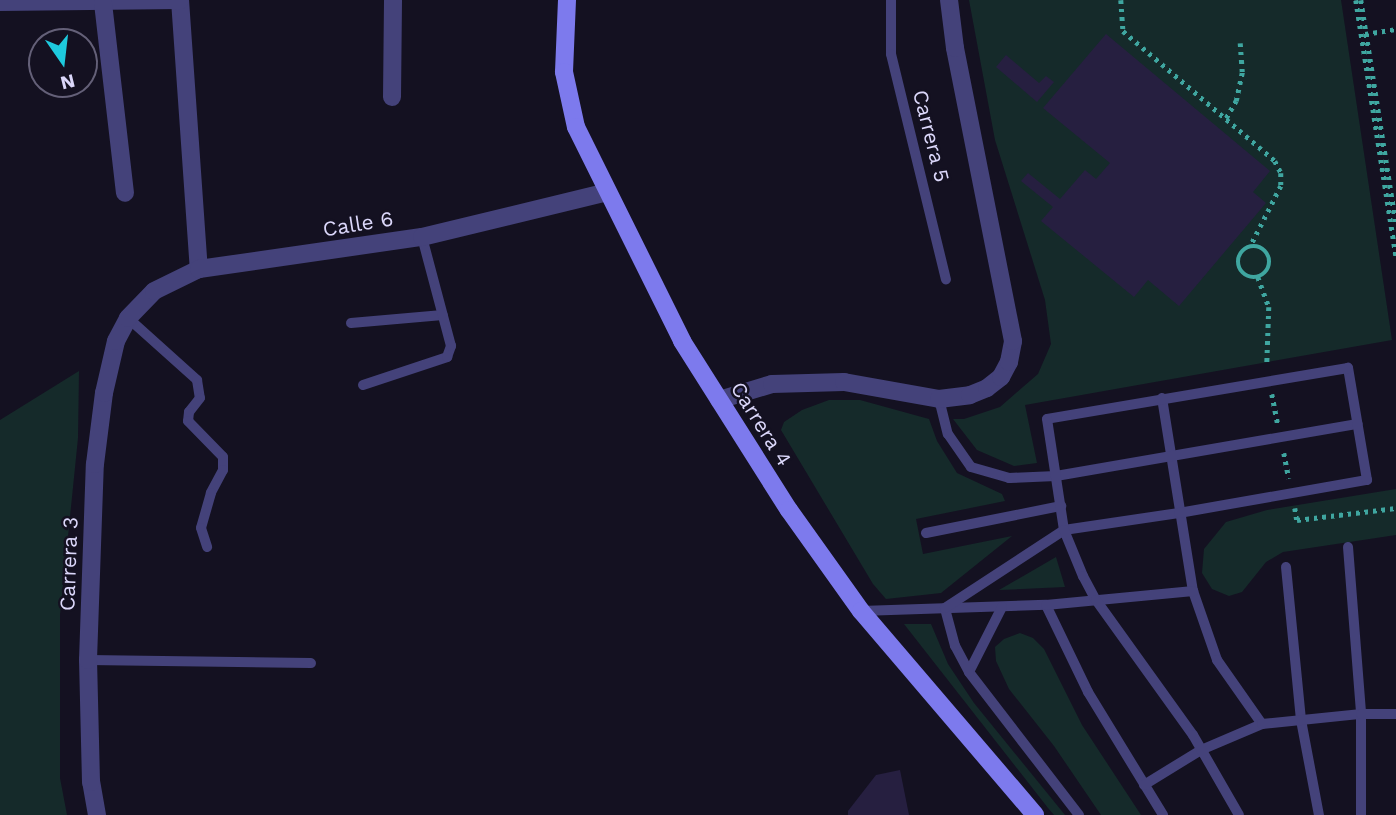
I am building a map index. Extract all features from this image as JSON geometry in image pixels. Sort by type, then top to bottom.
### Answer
[{"type":"main road","name":"Carrera 4","points":[[567,0],[564,72],[573,116],[682,341],[789,510],[860,611],[1035,815]]},
{"type":"street","points":[[0,2],[103,3],[180,0],[199,269]]},
{"type":"street","points":[[392,97],[393,0]]},
{"type":"street","points":[[719,400],[772,384],[844,382],[939,399],[970,395],[1002,377],[1009,362],[1013,341],[955,48],[949,0]]},
{"type":"street","points":[[103,3],[125,193]]},
{"type":"street","name":"Calle 6","points":[[128,318],[154,290],[199,269],[422,237],[608,192]]},
{"type":"street","name":"Carrera 3","points":[[97,815],[91,782],[88,660],[95,464],[107,380],[116,341],[128,318]]},
{"type":"lane","name":"Carrera 5","points":[[891,0],[891,54],[947,279]]},
{"type":"lane","points":[[363,385],[447,357],[451,346],[422,237]]},
{"type":"lane","points":[[351,323],[443,315]]},
{"type":"lane","points":[[128,318],[197,380],[200,398],[189,412],[188,421],[223,457],[223,470],[211,492],[201,528],[207,547]]},
{"type":"lane","points":[[945,608],[1064,530],[1367,480],[1348,368],[1047,419],[1064,530],[1096,600],[1201,750],[1239,815]]},
{"type":"lane","points":[[1162,398],[1193,591],[1217,660],[1262,724]]},
{"type":"lane","points":[[939,399],[948,434],[971,467],[1009,478],[1056,476],[1359,424]]},
{"type":"lane","points":[[926,533],[1061,506]]},
{"type":"lane","points":[[1348,547],[1361,714],[1361,815]]},
{"type":"lane","points":[[1286,567],[1301,720],[1319,815]]},
{"type":"lane","points":[[860,611],[1046,605],[1193,591]]},
{"type":"lane","points":[[1046,605],[1088,692],[1163,815]]},
{"type":"lane","points":[[969,672],[1002,607]]},
{"type":"lane","points":[[945,608],[948,629],[969,672],[1079,815]]},
{"type":"lane","points":[[88,660],[312,663]]},
{"type":"lane","points":[[1143,785],[1201,750],[1262,724],[1361,714],[1396,714]]},
{"type":"path","points":[[1121,0],[1123,31],[1275,161],[1282,173],[1281,186],[1250,247],[1241,252],[1238,261],[1242,271],[1255,278],[1268,270],[1270,259],[1261,247],[1250,247]]},
{"type":"path","points":[[1356,0],[1396,224]]},
{"type":"path","points":[[1361,0],[1396,256]]},
{"type":"path","points":[[1364,35],[1396,29]]},
{"type":"path","points":[[1226,118],[1236,100],[1242,72],[1240,43]]},
{"type":"green space","points":[[969,0],[1341,0],[1392,340],[1025,405],[1037,463],[1014,466],[977,450],[953,419],[964,419],[1000,407],[1038,374],[1051,344],[1045,300],[995,140]]},
{"type":"green space","points":[[79,371],[78,438],[60,615],[60,778],[67,815],[0,815],[0,420]]},
{"type":"green space","points":[[829,400],[860,400],[929,419],[937,441],[957,473],[1002,494],[1005,501],[916,519],[923,554],[1012,536],[941,593],[886,599],[873,584],[781,430],[784,422],[802,410]]},
{"type":"green space","points":[[1396,489],[1396,535],[1283,552],[1266,562],[1242,592],[1229,596],[1212,589],[1202,573],[1204,549],[1226,522],[1267,510]]},
{"type":"green space","points":[[1056,557],[1065,587],[999,590]]},
{"type":"green space","points":[[904,624],[931,624],[948,664],[974,703],[1065,815],[1054,815],[1048,808]]},
{"type":"green space","points":[[1020,633],[1033,638],[1044,649],[1082,725],[1141,815],[1101,815],[1054,746],[1009,689],[996,661],[995,647],[1004,639]]},
{"type":"building","points":[[1106,34],[1270,171],[1253,192],[1266,203],[1179,306],[1148,280],[1134,297],[1041,221],[1053,207],[1021,181],[1028,173],[1060,199],[1085,170],[1096,179],[1110,163],[1043,108]]},
{"type":"building","points":[[1006,55],[1039,83],[1046,76],[1054,82],[1037,102],[996,67]]},
{"type":"building","points":[[900,770],[909,815],[848,815],[848,811],[876,775]]}]
